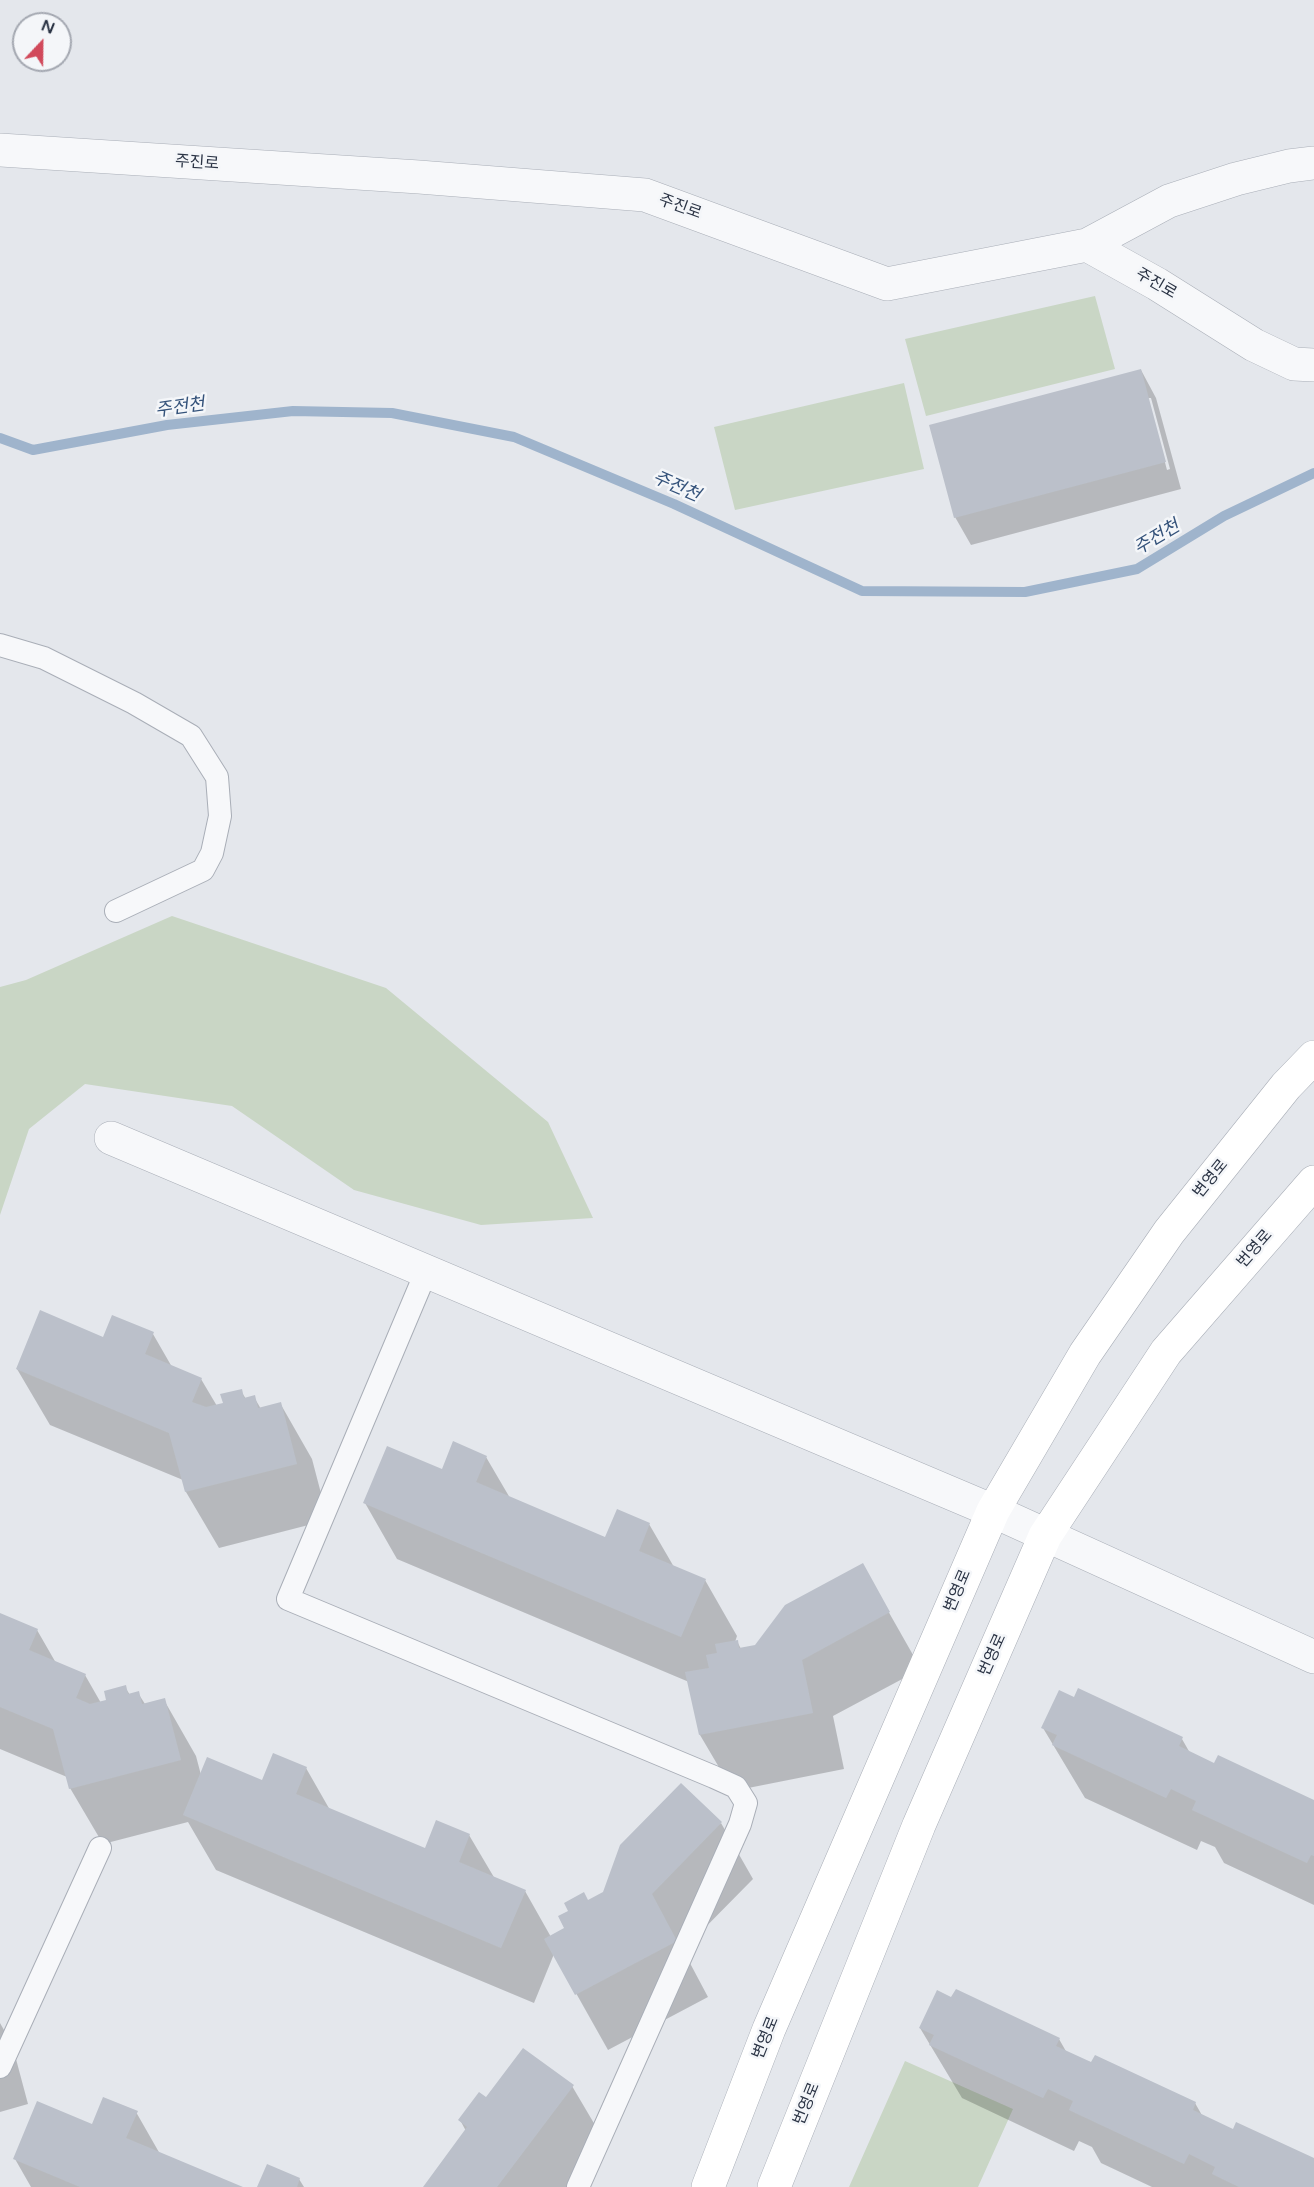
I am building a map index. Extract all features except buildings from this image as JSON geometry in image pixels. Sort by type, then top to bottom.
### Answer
[{"type":"main road","name":"변영로","points":[[708,2187],[769,2029],[993,1511],[1085,1354],[1168,1232],[1286,1086],[1314,1056]]},
{"type":"main road","name":"번영로","points":[[774,2187],[919,1825],[1045,1536],[1166,1352],[1314,1182]]},
{"type":"street","name":"주진로","points":[[0,150],[419,177],[645,195],[887,284],[1087,245],[1157,284],[1254,345],[1294,364],[1314,365]]},
{"type":"street","points":[[1087,245],[1169,201],[1236,179],[1289,166],[1314,163]]},
{"type":"street","points":[[111,1138],[993,1511],[1314,1657]]},
{"type":"lane","points":[[0,645],[44,658],[134,703],[191,736],[217,777],[220,816],[212,853],[203,870],[117,910]]},
{"type":"lane","points":[[426,1272],[288,1599],[714,1777],[736,1787],[746,1803],[740,1824],[578,2187]]},
{"type":"lane","points":[[0,2067],[100,1848]]},
{"type":"green space","points":[[1095,296],[1115,369],[926,416],[905,339]]},
{"type":"green space","points":[[904,383],[924,469],[735,510],[714,427]]},
{"type":"green space","points":[[172,916],[386,988],[548,1122],[593,1218],[481,1225],[354,1190],[232,1106],[85,1084],[29,1129],[0,1215],[0,987],[26,980]]},
{"type":"green space","points":[[905,2061],[1013,2109],[978,2187],[849,2187]]},
{"type":"waterway","name":"주전천","points":[[0,438],[33,450],[167,425],[293,411],[392,413],[514,437],[674,504],[862,591],[1025,592],[1137,569],[1224,516],[1314,473]]}]
